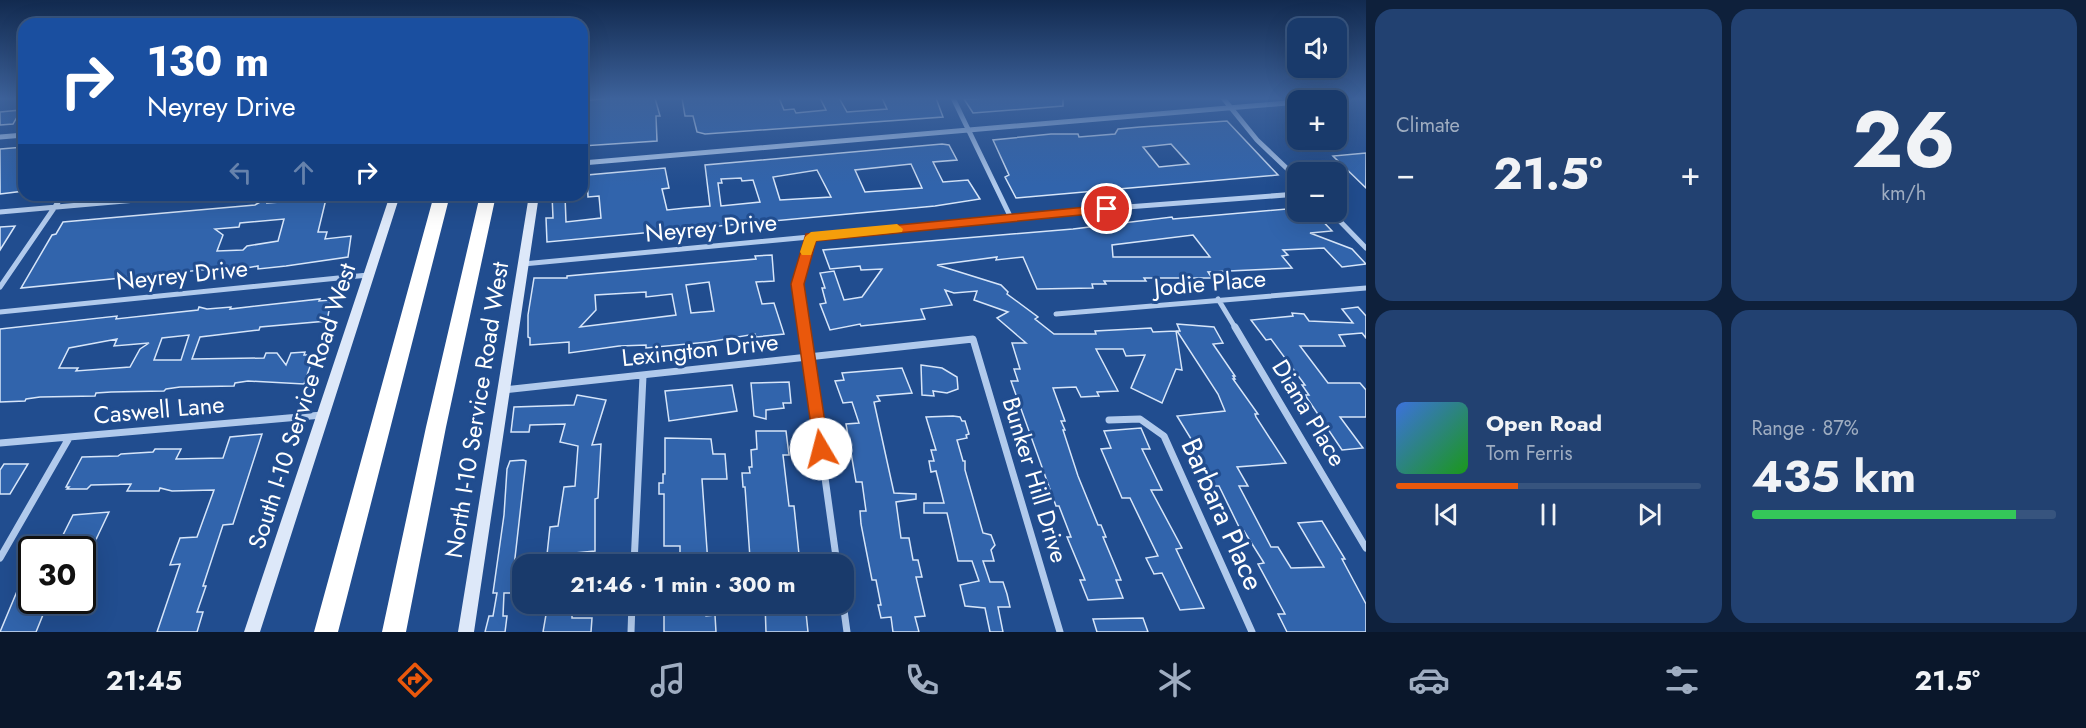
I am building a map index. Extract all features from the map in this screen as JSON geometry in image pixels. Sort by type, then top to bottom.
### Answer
[{"type":"highway","points":[[326,632],[440,201]]},
{"type":"highway","points":[[394,632],[436,427],[487,201]]},
{"type":"street","points":[[588,162],[986,127]]},
{"type":"street","points":[[1247,127],[1287,169]]},
{"type":"street","points":[[968,129],[1011,218]]},
{"type":"street","points":[[0,137],[18,136]]},
{"type":"street","name":"Neyrey Drive","points":[[523,264],[1011,218],[1287,195]]},
{"type":"street","points":[[0,287],[59,201]]},
{"type":"street","points":[[0,212],[124,201]]},
{"type":"street","name":"South I-10 Service Road West","points":[[252,632],[393,201]]},
{"type":"street","name":"North I-10 Service Road West","points":[[466,632],[533,201]]},
{"type":"street","points":[[1341,222],[1366,248]]},
{"type":"street","points":[[811,237],[798,284],[836,554]]},
{"type":"street","name":"Neyrey Drive","points":[[0,312],[368,275]]},
{"type":"street","name":"Jodie Place","points":[[1056,314],[1366,288]]},
{"type":"street","name":"Diana Place","points":[[1218,299],[1366,548]]},
{"type":"street","name":"Lexington Drive","points":[[503,390],[973,339]]},
{"type":"street","name":"Bunker Hill Drive","points":[[973,339],[1060,632]]},
{"type":"street","points":[[634,554],[643,376]]},
{"type":"street","name":"Caswell Lane","points":[[0,443],[322,415]]},
{"type":"street","name":"Barbara Place","points":[[1109,420],[1144,419],[1164,436],[1252,632]]},
{"type":"street","points":[[0,558],[69,438]]},
{"type":"street","points":[[631,632],[632,614]]},
{"type":"street","points":[[845,614],[847,632]]},
{"type":"building","points":[[588,127],[656,127],[657,141],[588,146]]},
{"type":"building","points":[[696,127],[796,127],[705,134],[697,132]]},
{"type":"building","points":[[1233,127],[1278,175],[1016,198],[1005,177],[1009,175],[993,140],[1051,134],[1078,134],[1079,137],[1115,134],[1118,129]],"holes":[[[1171,144],[1189,164],[1159,167],[1143,147]]]},
{"type":"building","points":[[942,144],[949,145],[957,160],[933,162],[943,182],[968,180],[980,199],[935,206],[547,242],[546,218],[553,218],[552,201],[565,201],[566,222],[601,218],[599,196],[588,197],[588,175],[665,168],[669,188],[662,189],[667,210],[710,206],[705,165]],"holes":[[[911,164],[922,188],[865,192],[855,170]],[[817,170],[831,197],[780,200],[773,177]],[[741,178],[742,181],[753,180],[760,202],[721,206],[718,183],[722,183],[721,179]]]},
{"type":"building","points":[[18,148],[18,192],[0,194],[0,149]]},
{"type":"building","points":[[1366,153],[1366,188],[1347,170],[1347,162],[1339,162],[1333,156]]},
{"type":"building","points":[[262,201],[268,201],[267,203],[326,201],[318,232],[327,232],[325,239],[351,236],[348,257],[258,269],[258,266],[241,269],[241,266],[21,288],[52,235],[56,234],[63,222],[255,205]],"holes":[[[284,219],[278,241],[247,246],[243,250],[217,251],[223,235],[215,229],[239,227],[240,223]]]},
{"type":"building","points":[[1287,209],[1287,222],[1323,222],[1332,231],[1310,233],[1352,249],[1366,264],[1342,267],[1324,248],[1283,250],[1288,255],[1282,256],[1292,268],[1208,272],[1212,278],[1144,278],[1146,281],[1104,281],[1106,284],[1092,284],[1093,288],[1037,289],[1023,257],[996,260],[997,257],[937,265],[1001,285],[1008,292],[1007,294],[1038,317],[1035,319],[1054,334],[1096,334],[1095,331],[1151,328],[1153,332],[1176,331],[1182,370],[1176,369],[1162,403],[1131,388],[1145,355],[1126,356],[1123,349],[1096,349],[1118,391],[1097,392],[1099,396],[1081,397],[1076,387],[1053,388],[1065,421],[1061,421],[1065,430],[1063,430],[1078,476],[1098,525],[1101,525],[1106,537],[1103,537],[1121,580],[1116,580],[1123,598],[1088,600],[1080,580],[1085,580],[1067,537],[1071,537],[1059,506],[1056,506],[1011,381],[1018,381],[1014,369],[1020,369],[1012,343],[1026,343],[997,318],[1008,312],[974,300],[977,291],[954,293],[945,290],[952,305],[921,309],[925,319],[861,326],[860,324],[830,330],[820,304],[826,303],[822,288],[825,288],[820,273],[834,271],[844,300],[862,297],[882,269],[861,270],[860,266],[830,269],[823,250],[1073,229],[1172,217],[1173,219]],"holes":[[[1193,235],[1210,257],[1113,257],[1112,245]]]},
{"type":"building","points":[[15,226],[0,250],[0,227]]},
{"type":"building","points":[[772,255],[774,281],[756,282],[762,304],[774,303],[784,334],[756,337],[755,334],[708,342],[646,348],[646,345],[619,346],[569,353],[569,342],[530,345],[528,315],[534,278],[567,278],[567,276],[756,259],[755,256]],"holes":[[[709,282],[714,311],[691,313],[686,285]],[[646,292],[646,297],[672,294],[676,315],[580,327],[596,310],[595,295]]]},
{"type":"building","points":[[320,299],[319,301],[331,300],[327,321],[260,327],[259,330],[200,337],[192,359],[264,358],[266,353],[277,353],[286,365],[291,353],[305,352],[304,355],[314,355],[304,384],[248,381],[235,383],[234,386],[180,387],[164,391],[96,393],[95,396],[40,397],[25,401],[0,402],[0,329],[198,310],[199,307],[207,309],[231,307],[230,309]],"holes":[[[189,335],[181,360],[154,360],[162,338]],[[117,339],[114,346],[149,343],[140,349],[130,367],[76,371],[78,368],[59,368],[69,348]]]},
{"type":"building","points":[[1358,307],[1366,316],[1366,338],[1362,333],[1339,335],[1345,346],[1300,346],[1328,383],[1360,383],[1366,390],[1366,417],[1340,417],[1363,448],[1342,450],[1305,395],[1309,395],[1302,385],[1305,385],[1271,339],[1266,340],[1251,320],[1293,316],[1292,313],[1304,314],[1309,321],[1353,323],[1342,309]]},
{"type":"building","points":[[1177,324],[1214,327],[1223,343],[1213,344],[1235,376],[1233,379],[1258,414],[1255,414],[1256,417],[1286,463],[1237,467],[1248,486],[1239,486],[1271,547],[1278,547],[1291,568],[1324,567],[1298,523],[1322,521],[1345,559],[1342,559],[1366,604],[1366,632],[1287,632],[1278,614],[1285,614],[1258,564],[1264,563],[1244,531],[1241,531],[1219,486],[1215,486],[1177,416],[1225,411],[1218,394],[1177,331],[1180,331]]},
{"type":"building","points":[[921,365],[942,368],[957,377],[958,389],[947,393],[933,391],[934,396],[922,395]]},
{"type":"building","points":[[902,368],[912,393],[877,396],[880,401],[874,402],[894,493],[916,494],[916,499],[896,502],[901,538],[909,538],[913,560],[918,560],[922,577],[916,577],[925,616],[915,617],[919,632],[893,632],[891,617],[881,618],[876,580],[872,580],[861,524],[860,511],[866,511],[862,482],[856,482],[846,424],[859,423],[852,402],[843,403],[835,381],[844,380],[842,373]]},
{"type":"building","points":[[789,382],[791,403],[783,403],[784,408],[766,410],[766,419],[754,416],[751,383]]},
{"type":"building","points":[[732,385],[737,411],[669,421],[665,391]]},
{"type":"building","points":[[577,395],[606,400],[592,445],[601,444],[598,498],[595,499],[595,551],[547,554],[550,527],[558,526],[564,487],[575,486],[578,446],[560,442],[565,424],[530,425],[529,432],[511,432],[514,407],[574,405]]},
{"type":"building","points":[[953,416],[965,421],[969,434],[966,435],[967,438],[957,440],[963,461],[965,461],[965,470],[983,533],[991,535],[995,545],[991,550],[994,561],[983,561],[990,582],[1003,582],[1007,594],[1010,607],[998,607],[1003,632],[990,632],[985,608],[965,606],[960,585],[979,581],[972,561],[958,561],[947,513],[924,513],[924,503],[944,503],[936,471],[931,472],[929,461],[934,461],[931,450],[936,450],[926,417]]},
{"type":"building","points":[[1141,428],[1150,449],[1142,449],[1162,490],[1151,490],[1182,548],[1176,549],[1204,608],[1180,610],[1162,573],[1154,574],[1146,558],[1158,556],[1130,498],[1122,498],[1101,449],[1111,448],[1104,431]]},
{"type":"building","points":[[756,431],[786,431],[789,455],[783,455],[789,506],[794,506],[799,554],[750,554],[742,473],[750,473],[751,450],[757,449]]},
{"type":"building","points":[[262,434],[233,524],[223,525],[203,586],[206,586],[197,612],[203,612],[197,632],[157,632],[180,564],[170,565],[180,538],[197,537],[214,490],[172,491],[160,488],[159,491],[127,491],[131,484],[91,485],[87,489],[67,489],[69,487],[66,487],[82,457],[118,456],[153,452],[155,449],[181,449],[176,459],[223,458],[230,437]]},
{"type":"building","points":[[665,438],[711,439],[713,454],[725,454],[727,479],[702,479],[707,554],[680,554],[680,546],[664,546],[664,494],[659,494],[659,483],[663,483],[663,474],[665,474]]},
{"type":"building","points":[[510,461],[526,461],[515,554],[512,554],[511,593],[504,593],[503,616],[507,616],[505,632],[485,632],[489,616],[493,616],[497,593],[493,593],[504,515],[507,469]]},
{"type":"building","points":[[4,464],[28,464],[10,494],[0,494],[0,470]]},
{"type":"building","points":[[109,512],[96,540],[96,536],[62,536],[73,515]]},
{"type":"building","points":[[18,589],[18,614],[43,614],[36,632],[0,632]]},
{"type":"building","points":[[546,614],[572,614],[572,618],[592,618],[591,632],[543,632]]},
{"type":"building","points":[[765,614],[806,614],[808,632],[766,632]]},
{"type":"building","points":[[664,615],[715,615],[716,632],[664,632]]},
{"type":"building","points":[[1143,618],[1148,632],[1097,632],[1093,619]]},
{"type":"slow traffic","points":[[807,252],[811,237],[897,229]]},
{"type":"route","points":[[821,449],[798,284],[811,237],[1107,209]]}]
